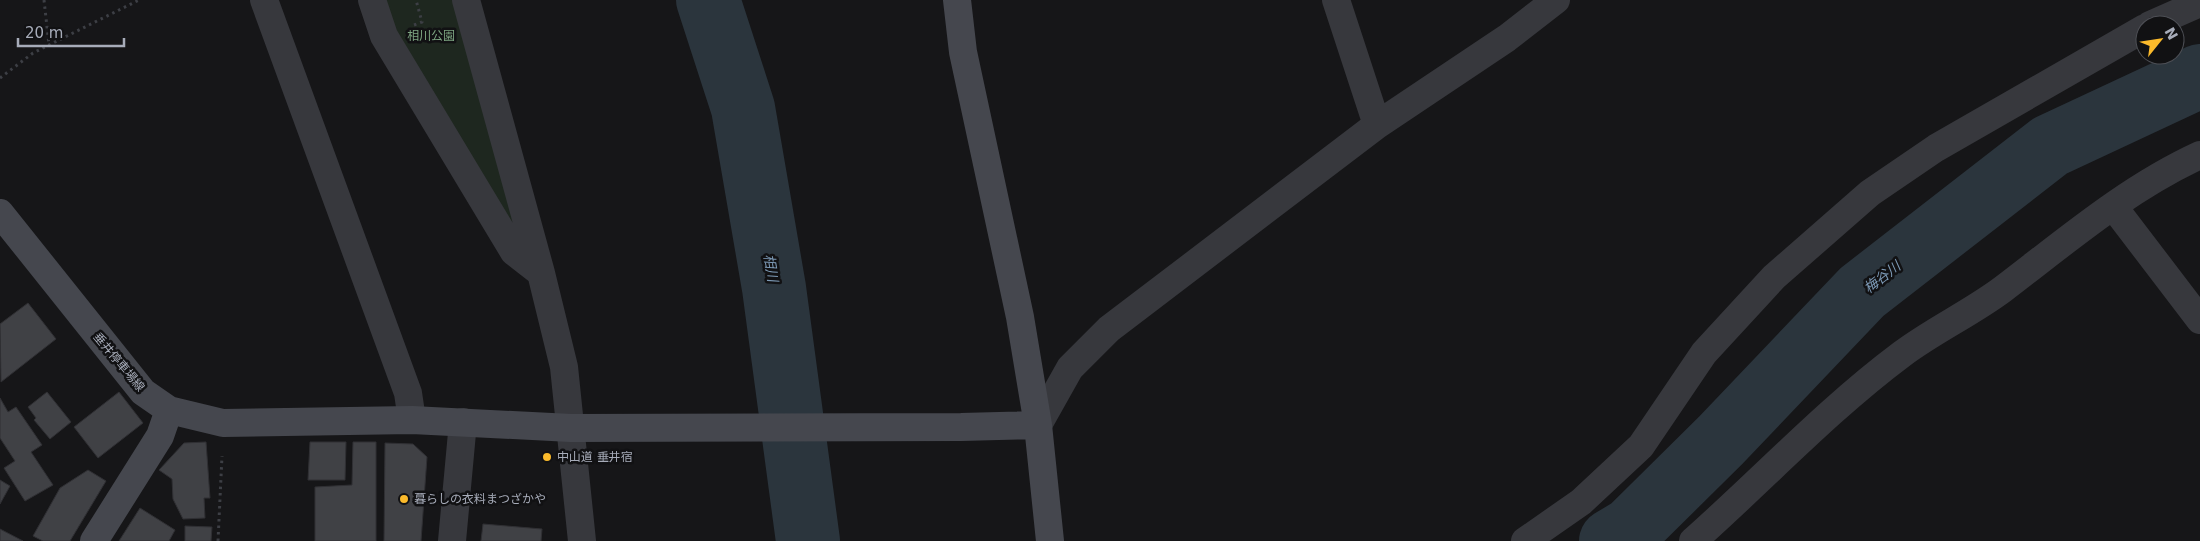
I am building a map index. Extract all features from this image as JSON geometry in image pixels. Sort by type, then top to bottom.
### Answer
[{"type":"street","points":[[264,0],[408,393],[412,420]]},
{"type":"street","points":[[372,0],[384,36],[514,252],[541,274]]},
{"type":"street","points":[[466,0],[582,428],[582,541]]},
{"type":"street","points":[[957,0],[963,52],[1020,317],[1038,425],[1050,541]]},
{"type":"street","points":[[1336,0],[1377,125]]},
{"type":"street","points":[[1038,425],[1070,368],[1109,329],[1377,125],[1507,38],[1556,0]]},
{"type":"street","points":[[2171,15],[2198,2]]},
{"type":"street","points":[[1525,541],[1581,502],[1641,446],[1704,352],[1774,277],[1870,193],[1936,148],[2135,34]]},
{"type":"street","points":[[1693,541],[1745,495],[1840,404],[1903,353],[1993,296],[2113,206],[2168,170],[2200,155]]},
{"type":"street","points":[[2113,206],[2200,320]]},
{"type":"street","name":"垂井停車場線","points":[[0,213],[143,392],[169,410]]},
{"type":"street","points":[[94,541],[160,436],[169,410],[223,423],[412,420],[582,428],[1038,425]]},
{"type":"street","points":[[452,541],[463,422]]},
{"type":"path","points":[[44,0],[49,45]]},
{"type":"path","points":[[0,78],[33,53],[139,0]]},
{"type":"path","points":[[416,0],[422,22]]},
{"type":"path","points":[[218,541],[223,423]]},
{"type":"green space","name":"相川公園","points":[[377,0],[456,0],[520,236],[385,26]]},
{"type":"building","points":[[28,303],[56,339],[1,382],[0,324]]},
{"type":"building","points":[[47,392],[71,422],[50,439],[34,420],[36,418],[28,407]]},
{"type":"building","points":[[119,392],[143,423],[98,458],[74,427]]},
{"type":"building","points":[[0,398],[8,412],[16,407],[42,445],[31,452],[53,485],[25,501],[4,468],[15,461],[0,438]]},
{"type":"building","points":[[206,442],[210,498],[204,498],[205,518],[183,519],[173,499],[172,479],[159,470],[184,443]]},
{"type":"building","points":[[310,442],[346,442],[345,480],[308,480]]},
{"type":"building","points":[[353,442],[376,442],[376,541],[315,541],[315,487],[352,485]]},
{"type":"building","name":"暮らしの衣料まつざかや","points":[[385,443],[413,444],[427,457],[421,541],[384,541]]},
{"type":"building","points":[[88,470],[106,481],[70,541],[43,541],[33,536],[60,488]]},
{"type":"building","points":[[0,480],[10,486],[0,504]]},
{"type":"building","points":[[140,508],[175,530],[169,541],[119,541]]},
{"type":"building","points":[[483,524],[542,529],[541,541],[481,541]]},
{"type":"building","points":[[185,526],[212,527],[211,541],[185,541]]},
{"type":"building","points":[[0,529],[23,541],[0,541]]},
{"type":"waterway","name":"相川","points":[[708,0],[743,108],[774,288],[808,541]]},
{"type":"waterway","name":"梅谷川","points":[[1611,541],[1631,529],[1721,440],[1862,292],[2050,146],[2200,76]]},
{"type":"place","name":"中山道 垂井宿","points":[[547,457]]},
{"type":"place","name":"暮らしの衣料まつざかや","points":[[404,499]]}]
